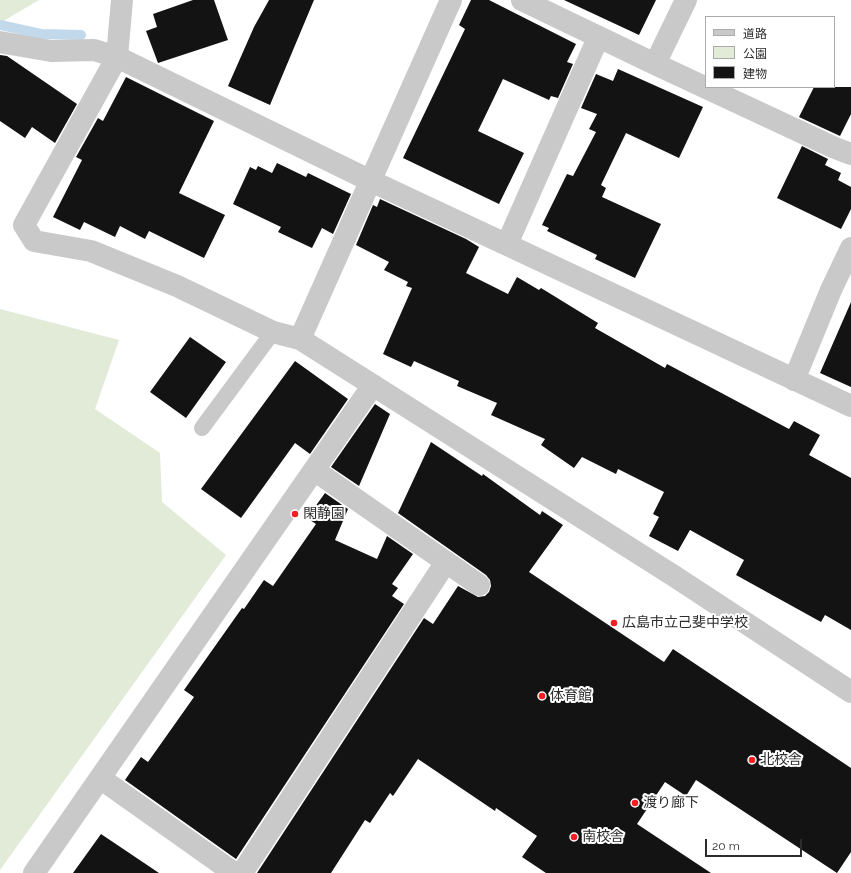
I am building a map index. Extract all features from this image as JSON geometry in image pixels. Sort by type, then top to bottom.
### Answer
[{"type":"street","points":[[122,0],[117,57],[24,225],[34,242],[91,251],[177,286],[273,332],[300,339],[674,576],[851,692]]},
{"type":"street","points":[[300,339],[451,0]]},
{"type":"street","points":[[522,0],[598,38],[705,87]]},
{"type":"street","points":[[655,64],[686,0]]},
{"type":"street","points":[[507,244],[598,38]]},
{"type":"street","points":[[0,42],[51,51],[94,50],[117,57],[371,181],[851,406]]},
{"type":"street","points":[[706,88],[835,148],[851,153]]},
{"type":"street","points":[[794,380],[831,290],[851,248]]},
{"type":"street","points":[[34,873],[373,385]]},
{"type":"street","points":[[314,470],[479,585]]},
{"type":"street","points":[[242,873],[446,562]]},
{"type":"street","points":[[100,778],[234,873]]},
{"type":"lane","points":[[202,428],[273,332]]},
{"type":"green space","points":[[0,0],[39,0],[0,23]]},
{"type":"green space","points":[[0,309],[119,340],[95,409],[160,453],[162,502],[226,555],[0,870]]},
{"type":"building","points":[[193,0],[214,0],[228,40],[158,63],[146,31],[157,27],[153,14]]},
{"type":"building","points":[[269,0],[314,0],[270,105],[228,86],[254,27]]},
{"type":"building","points":[[471,0],[489,0],[576,44],[567,62],[573,64],[558,98],[551,96],[549,100],[503,79],[478,131],[524,153],[499,204],[403,158],[465,29],[459,25]]},
{"type":"building","points":[[564,0],[656,0],[639,35]]},
{"type":"building","points":[[0,55],[7,56],[77,104],[55,143],[32,127],[25,138],[0,121]]},
{"type":"building","points":[[618,69],[703,107],[679,158],[626,133],[601,185],[606,188],[602,197],[661,224],[635,278],[595,259],[597,255],[547,231],[549,228],[542,225],[567,174],[573,176],[596,132],[589,129],[597,114],[581,108],[596,74],[613,81]]},
{"type":"building","points":[[126,77],[214,121],[179,193],[225,215],[204,258],[149,231],[145,239],[120,226],[115,237],[84,222],[80,230],[53,217],[82,160],[76,157],[98,118],[103,121]]},
{"type":"building","points":[[851,87],[851,114],[840,136],[799,117],[814,88]]},
{"type":"building","points":[[802,146],[828,159],[825,165],[841,173],[838,180],[851,187],[851,209],[841,229],[777,198]]},
{"type":"building","points":[[277,163],[306,177],[308,173],[351,194],[333,234],[322,228],[312,248],[278,232],[281,227],[233,204],[250,167],[256,170],[258,166],[272,173]]},
{"type":"building","points":[[380,199],[466,239],[479,247],[466,273],[508,294],[517,277],[539,290],[541,288],[598,323],[595,328],[665,368],[667,364],[789,429],[794,421],[820,435],[809,455],[851,478],[851,630],[825,615],[821,622],[736,575],[744,560],[690,530],[678,551],[649,536],[659,517],[653,514],[664,492],[618,469],[616,474],[582,457],[574,468],[541,445],[545,439],[491,415],[497,403],[457,386],[459,381],[414,361],[411,367],[383,354],[412,288],[406,286],[408,282],[384,270],[389,262],[356,245],[373,205],[377,207]]},
{"type":"building","points":[[851,302],[851,387],[820,373]]},
{"type":"building","points":[[190,337],[226,362],[186,418],[150,392]]},
{"type":"building","points":[[295,361],[348,399],[310,454],[295,443],[241,518],[201,489]]},
{"type":"building","points":[[375,404],[390,414],[359,486],[331,467]]},
{"type":"building","name":"広島市立己斐中学校","points":[[431,442],[482,476],[483,474],[540,515],[542,511],[563,525],[529,572],[664,662],[673,649],[851,768],[851,852],[837,873],[696,780],[686,796],[665,782],[637,824],[711,873],[546,873],[522,857],[537,836],[496,808],[495,811],[418,759],[393,796],[390,793],[370,823],[365,820],[331,873],[257,873],[424,618],[433,624],[458,586],[478,597],[485,596],[489,592],[491,586],[490,580],[486,575],[398,513]]},
{"type":"building","points":[[325,493],[348,509],[335,540],[377,559],[387,536],[413,554],[392,584],[398,588],[392,596],[404,604],[236,859],[125,780],[141,757],[148,762],[194,697],[184,690],[242,608],[244,609],[264,580],[273,586],[316,524],[307,518]]},
{"type":"building","points":[[101,834],[159,873],[73,873]]},
{"type":"waterway","points":[[0,25],[41,34],[81,35]]},
{"type":"place","name":"閑静園","points":[[295,514]]},
{"type":"place","name":"広島市立己斐中学校","points":[[614,623]]},
{"type":"place","name":"体育館","points":[[542,696]]},
{"type":"place","name":"北校舎","points":[[752,760]]},
{"type":"place","name":"渡り廊下","points":[[635,803]]},
{"type":"place","name":"南校舎","points":[[574,837]]}]
